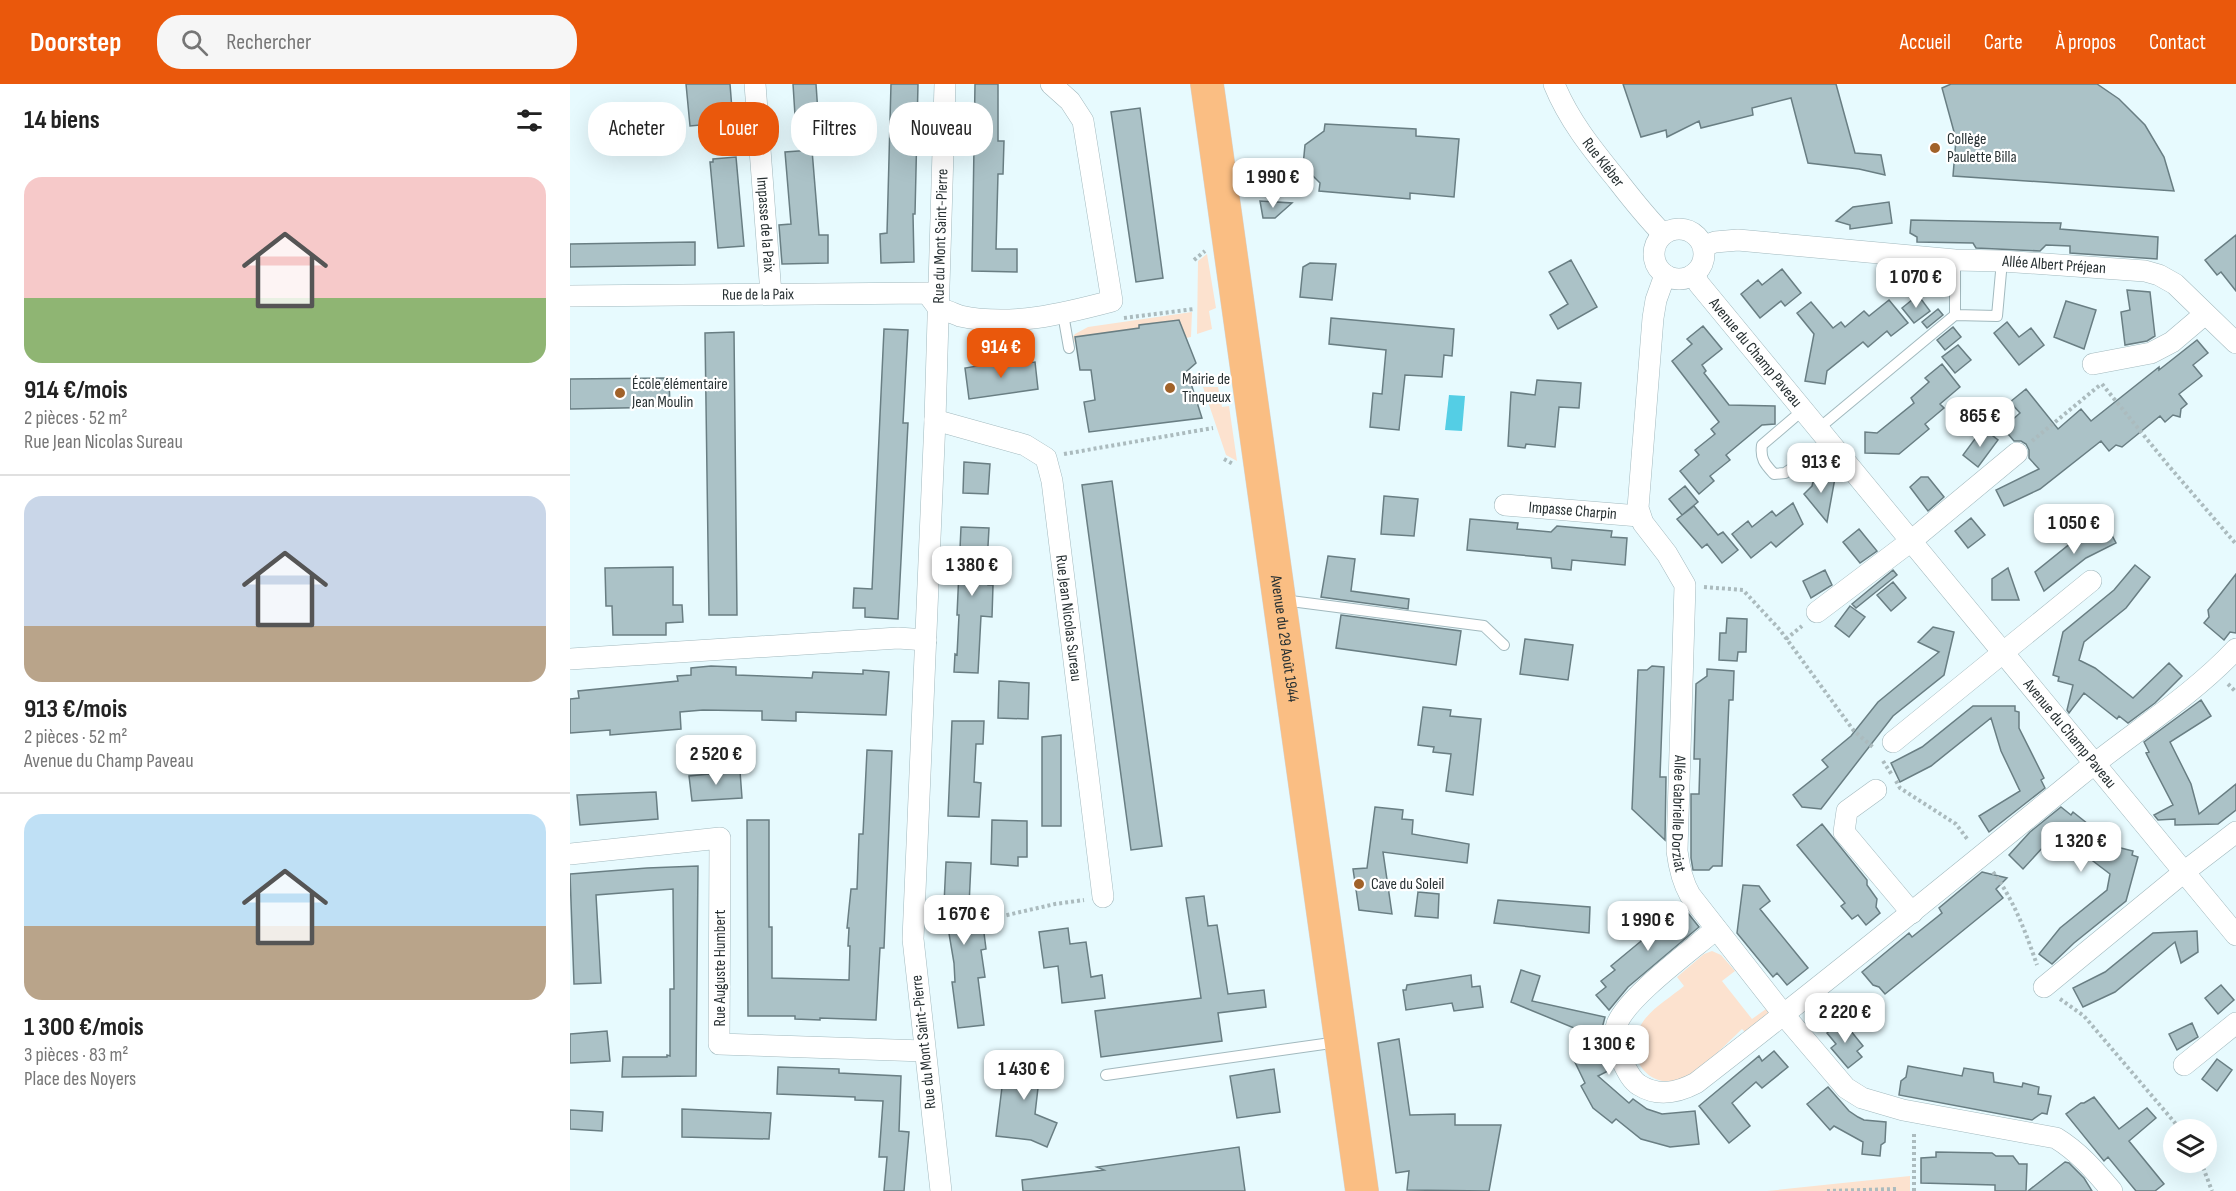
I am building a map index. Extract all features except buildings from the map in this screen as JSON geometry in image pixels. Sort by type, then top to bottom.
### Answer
[{"type":"main road","name":"Avenue du 29 Août 1944","points":[[1207,84],[1362,1191]]},
{"type":"street","name":"Impasse de la Paix","points":[[755,84],[771,294]]},
{"type":"street","name":"Rue du Mont Saint-Pierre","points":[[941,1191],[924,1051],[913,925],[935,420],[945,84]]},
{"type":"street","points":[[939,309],[952,311],[959,316],[989,319],[1042,318],[1112,301],[1083,121],[1070,101],[1051,84]]},
{"type":"street","name":"Rue Kléber","points":[[1554,84],[1566,111],[1588,144],[1663,234]]},
{"type":"street","points":[[1678,228],[1694,233],[1704,246],[1703,262],[1694,274],[1679,279],[1665,275],[1655,263],[1654,247],[1663,234],[1678,228]]},
{"type":"street","name":"Allée Albert Préjean","points":[[1704,246],[1715,242],[1738,240],[1955,260],[2145,271],[2159,275],[2175,284],[2236,343]]},
{"type":"street","name":"Avenue du Champ Paveau","points":[[1694,274],[1699,284],[2236,935]]},
{"type":"street","points":[[1665,275],[1656,300],[1653,318],[1638,495],[1639,516],[1678,570],[1685,585]]},
{"type":"street","name":"Rue de la Paix","points":[[570,296],[927,293],[939,309]]},
{"type":"street","points":[[2093,364],[2151,353],[2172,342],[2205,314]]},
{"type":"street","points":[[935,420],[1025,445],[1046,458]]},
{"type":"street","points":[[1817,612],[1911,541],[2017,453]]},
{"type":"street","name":"Rue Jean Nicolas Sureau","points":[[1046,458],[1052,481],[1103,897]]},
{"type":"street","name":"Impasse Charpin","points":[[1505,505],[1639,516]]},
{"type":"street","points":[[1884,751],[2091,581]]},
{"type":"street","name":"Allée Gabrielle Dorziat","points":[[1685,585],[1677,851],[1679,870],[1690,895],[1784,1015],[1846,1088],[1862,1098],[1881,1105],[2056,1138],[2085,1160],[2112,1191]]},
{"type":"street","points":[[570,659],[898,638],[926,640]]},
{"type":"street","points":[[1716,929],[1629,1003],[1616,1025],[1617,1051],[1628,1073],[1637,1083],[1649,1090],[1668,1093],[1686,1089],[1784,1015],[1912,913],[2095,763],[2216,671],[2236,649]]},
{"type":"street","points":[[1876,790],[1847,811],[1844,832],[1912,913]]},
{"type":"street","points":[[2044,987],[2236,832]]},
{"type":"street","name":"Rue Auguste Humbert","points":[[570,854],[720,838],[719,1044],[924,1051]]},
{"type":"street","points":[[2184,1065],[2236,1023]]},
{"type":"lane","points":[[1955,260],[1955,315]]},
{"type":"lane","points":[[1803,410],[1762,445],[1760,455],[1774,474],[1785,473],[1955,315],[1997,316],[2002,261]]},
{"type":"lane","points":[[1063,314],[1069,348]]},
{"type":"lane","points":[[1279,600],[1484,626],[1504,645]]},
{"type":"lane","points":[[1106,1075],[1341,1041]]},
{"type":"path","points":[[1112,301],[1124,318],[1194,309]]},
{"type":"path","points":[[2093,364],[2102,384],[2236,544]]},
{"type":"path","points":[[2017,453],[2102,384]]},
{"type":"path","points":[[1046,458],[1213,428]]},
{"type":"path","points":[[1685,585],[1743,590],[1780,630],[1854,732],[1884,751],[1900,788],[1956,824],[2002,884],[2024,928],[2044,987],[2084,1016],[2172,1119]]},
{"type":"path","points":[[913,925],[990,919],[1055,904],[1103,897]]},
{"type":"path","points":[[1914,1191],[1915,1112]]},
{"type":"path","points":[[2205,1173],[2212,1191]]},
{"type":"path","points":[[1827,1191],[1897,1189],[1897,1191]]},
{"type":"shaded area","points":[[1207,254],[1216,308],[1209,311],[1212,329],[1197,334],[1198,261]]},
{"type":"shaded area","points":[[1192,312],[1191,337],[1186,338],[1179,320],[1074,337],[1075,343],[1072,338],[1088,327]]},
{"type":"shaded area","points":[[1203,387],[1218,387],[1222,407],[1229,406],[1237,461],[1226,455]]},
{"type":"shaded area","points":[[1712,951],[1721,955],[1735,971],[1722,981],[1752,1019],[1766,1009],[1772,1014],[1750,1037],[1742,1029],[1713,1057],[1689,1075],[1669,1081],[1658,1080],[1642,1068],[1637,1059],[1636,1038],[1640,1027],[1654,1010],[1684,986],[1677,977],[1704,954]]},
{"type":"shaded area","points":[[1910,1176],[1910,1191],[1767,1191]]},
{"type":"water","points":[[1449,395],[1465,396],[1462,431],[1445,430]]},
{"type":"place","name":"Collège Paulette Billa","points":[[1935,148]]},
{"type":"place","name":"Mairie de Tinqueux","points":[[1170,388]]},
{"type":"place","name":"École élémentaire Jean Moulin","points":[[620,393]]},
{"type":"place","name":"Cave du Soleil","points":[[1359,884]]}]
